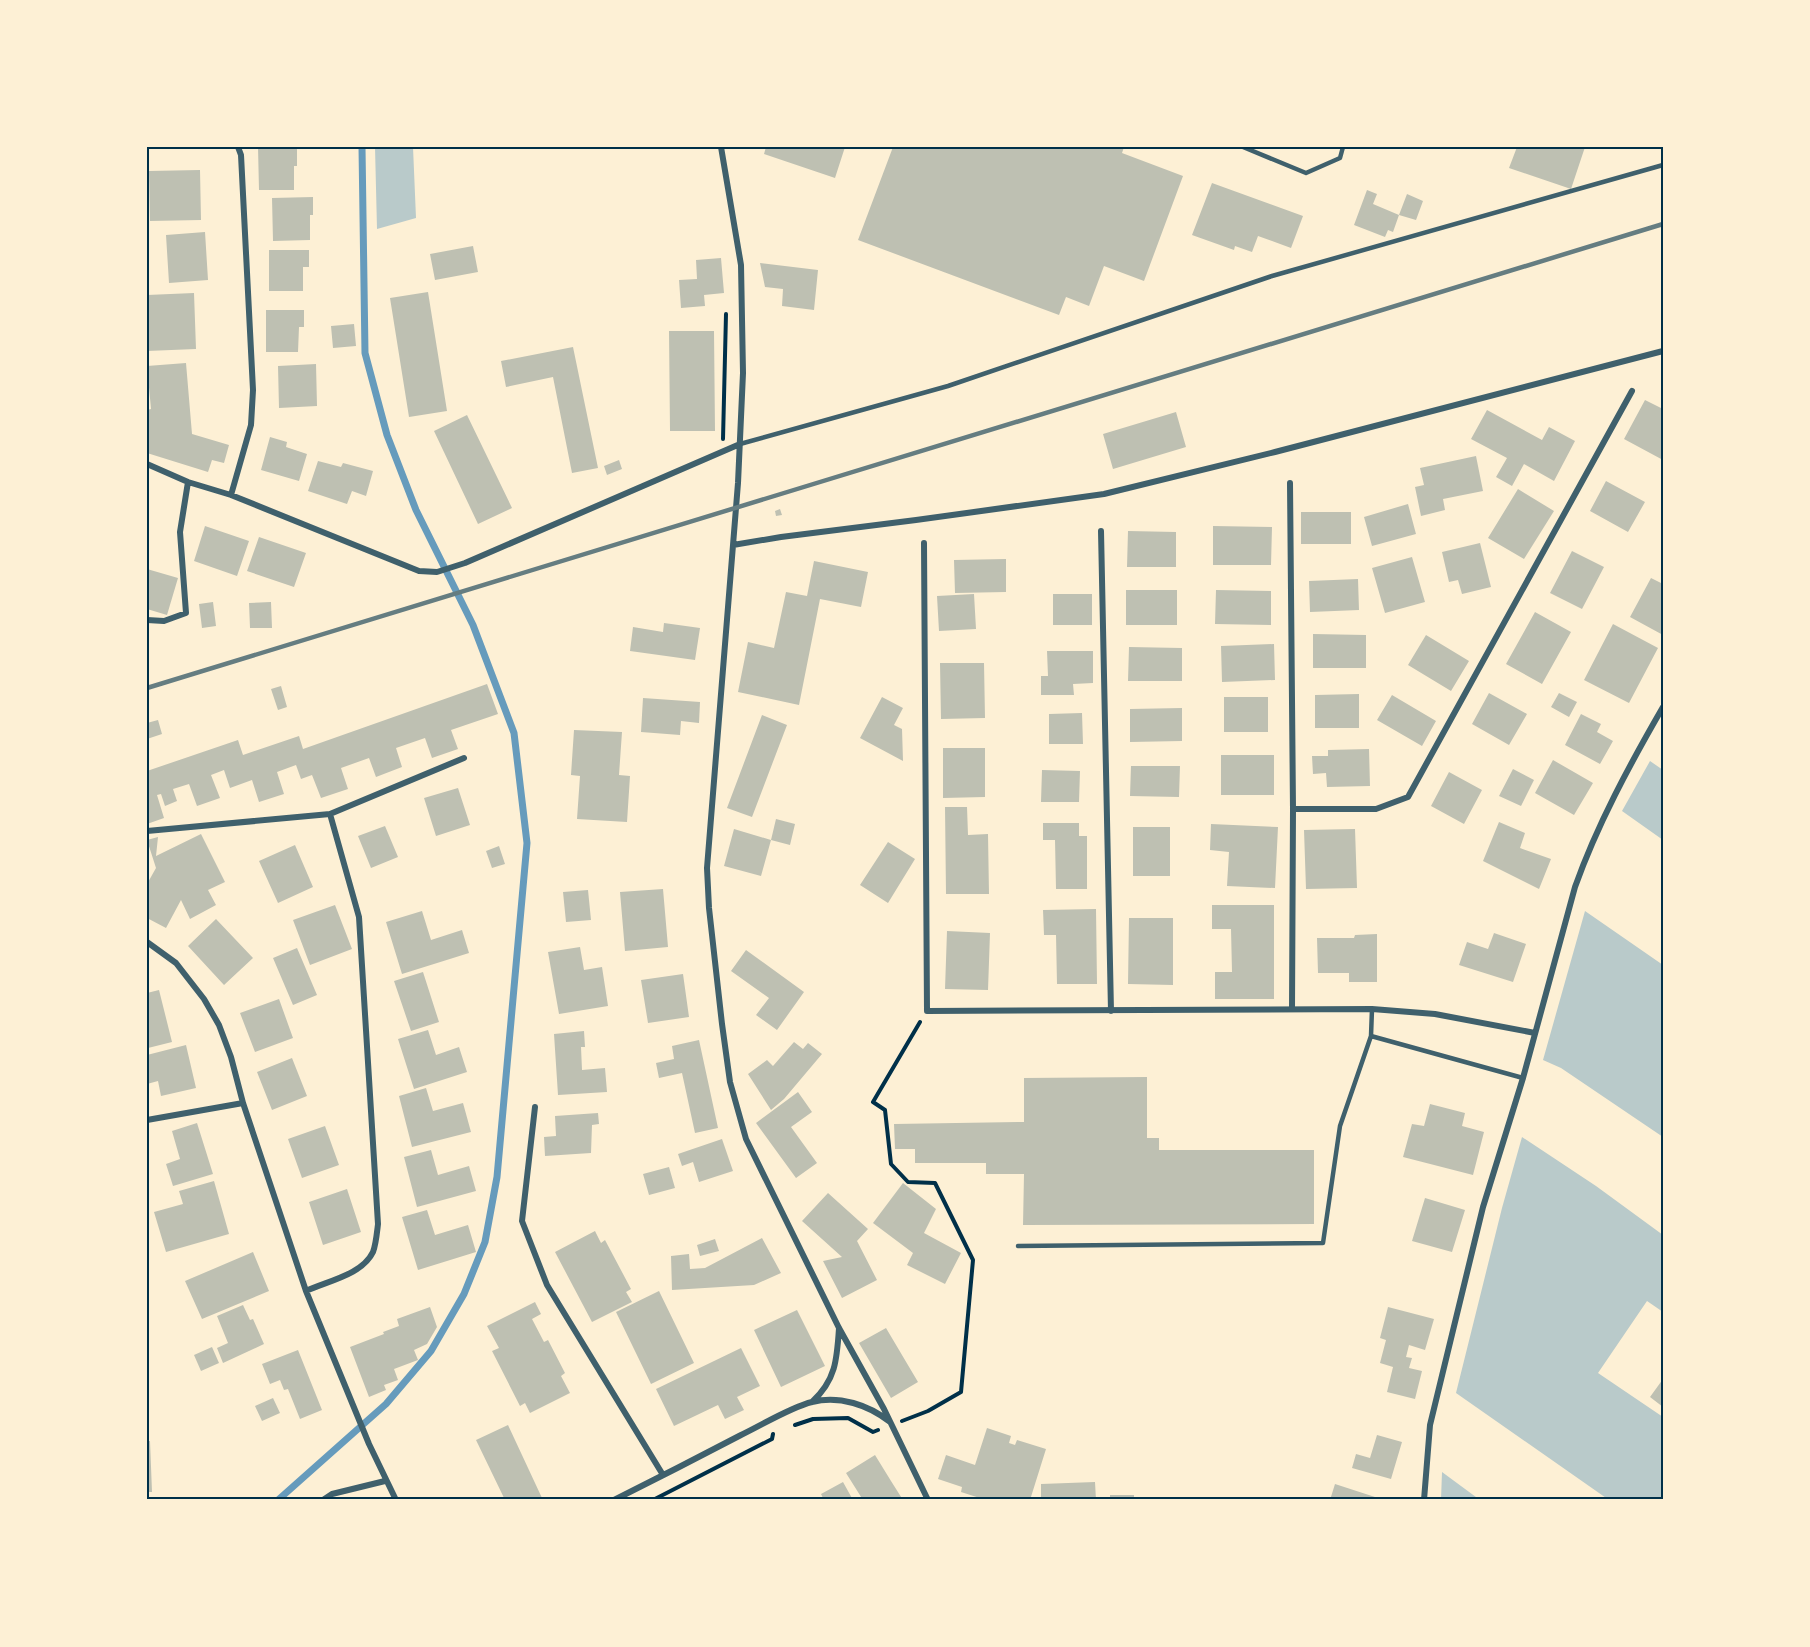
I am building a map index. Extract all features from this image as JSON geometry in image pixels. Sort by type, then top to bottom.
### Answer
[{"type":"street","points":[[231,495],[251,425],[253,390],[242,155],[238,147]]},
{"type":"street","points":[[721,147],[741,265],[743,373],[733,545],[707,868],[709,908],[730,1082],[746,1139],[839,1328],[891,1424],[928,1500]]},
{"type":"street","points":[[733,545],[1104,494],[1663,351]]},
{"type":"street","points":[[1293,809],[1376,809],[1408,797],[1632,391]]},
{"type":"street","points":[[147,464],[188,482],[231,495],[419,571],[437,572],[505,547],[740,444]]},
{"type":"street","points":[[147,620],[164,621],[186,613],[180,532],[188,482]]},
{"type":"street","points":[[1290,483],[1292,1009]]},
{"type":"street","points":[[1101,531],[1111,1011]]},
{"type":"street","points":[[924,543],[927,1011],[1371,1009],[1435,1014],[1535,1033]]},
{"type":"street","points":[[1424,1500],[1430,1425],[1483,1207],[1523,1078],[1583,864],[1637,752],[1663,707]]},
{"type":"street","points":[[147,831],[330,814],[464,758]]},
{"type":"street","points":[[306,1291],[353,1272],[363,1264],[373,1252],[378,1224],[359,916],[330,814]]},
{"type":"street","points":[[147,942],[176,963],[204,999],[219,1025],[306,1291],[369,1444],[396,1500]]},
{"type":"street","points":[[147,1120],[243,1102]]},
{"type":"street","points":[[535,1107],[522,1221],[547,1285],[663,1475]]},
{"type":"street","points":[[812,1402],[827,1386],[832,1374],[837,1356],[839,1328]]},
{"type":"street","points":[[614,1500],[765,1423],[812,1402],[848,1401],[874,1412],[891,1424]]},
{"type":"street","points":[[323,1500],[332,1494],[385,1481]]},
{"type":"lane","points":[[1243,147],[1306,173],[1340,158],[1343,147]]},
{"type":"lane","points":[[740,444],[948,386],[1272,276],[1663,165]]},
{"type":"lane","points":[[1018,1246],[1323,1244],[1340,1126],[1371,1036],[1371,1009]]},
{"type":"lane","points":[[1371,1036],[1523,1078]]},
{"type":"path","points":[[722,453],[726,309]]},
{"type":"path","points":[[792,1426],[813,1419],[848,1418],[873,1432],[928,1411],[961,1392],[973,1260],[935,1183],[908,1182],[891,1164],[885,1110],[873,1102],[927,1011]]},
{"type":"path","points":[[765,1423],[773,1434]]},
{"type":"path","points":[[653,1500],[772,1439],[773,1434],[782,1430]]},
{"type":"shaded area","points":[[375,147],[413,147],[416,218],[377,229]]},
{"type":"shaded area","points":[[1650,761],[1663,770],[1663,840],[1622,811]]},
{"type":"shaded area","points":[[1585,911],[1663,965],[1663,1137],[1561,1068],[1543,1060]]},
{"type":"shaded area","points":[[1522,1137],[1596,1186],[1663,1235],[1663,1312],[1647,1301],[1598,1373],[1663,1417],[1663,1500],[1609,1500],[1456,1393]]},
{"type":"shaded area","points":[[1442,1472],[1480,1500],[1441,1500]]},
{"type":"building","points":[[258,147],[297,147],[294,190],[259,190]]},
{"type":"building","points":[[766,147],[845,147],[835,178],[764,154]]},
{"type":"building","points":[[893,147],[1124,147],[1122,153],[1183,176],[1144,281],[1104,266],[1089,306],[1066,297],[1059,315],[858,240]]},
{"type":"building","points":[[1517,147],[1585,147],[1571,189],[1509,168]]},
{"type":"building","points":[[200,170],[201,220],[150,221],[149,171]]},
{"type":"building","points":[[1212,183],[1303,216],[1291,248],[1258,236],[1252,252],[1235,246],[1234,250],[1192,235]]},
{"type":"building","points":[[1367,190],[1377,194],[1373,204],[1399,215],[1393,232],[1388,230],[1385,237],[1354,225]]},
{"type":"building","points":[[1407,194],[1423,201],[1416,220],[1399,215]]},
{"type":"building","points":[[313,197],[310,240],[273,241],[272,198]]},
{"type":"building","points":[[205,232],[208,280],[169,283],[166,235]]},
{"type":"building","points":[[473,246],[478,272],[435,280],[430,254]]},
{"type":"building","points":[[269,250],[309,250],[309,267],[303,267],[303,291],[269,291]]},
{"type":"building","points":[[721,258],[724,293],[704,295],[705,306],[681,308],[679,280],[697,279],[696,260]]},
{"type":"building","points":[[760,263],[818,270],[814,310],[782,306],[783,289],[765,287]]},
{"type":"building","points":[[428,292],[447,411],[409,417],[390,298]]},
{"type":"building","points":[[194,293],[196,349],[147,351],[147,295]]},
{"type":"building","points":[[266,310],[304,310],[304,327],[299,327],[298,352],[266,352]]},
{"type":"building","points":[[354,324],[356,346],[333,348],[331,326]]},
{"type":"building","points":[[669,331],[714,331],[715,431],[670,431]]},
{"type":"building","points":[[573,347],[598,468],[572,473],[553,377],[506,387],[501,361]]},
{"type":"building","points":[[186,363],[192,434],[229,445],[224,463],[212,460],[208,472],[147,453],[147,410],[151,409],[147,366]]},
{"type":"building","points":[[316,364],[317,406],[279,408],[278,366]]},
{"type":"building","points":[[1645,400],[1663,409],[1663,460],[1624,439]]},
{"type":"building","points":[[1487,410],[1542,440],[1549,427],[1575,441],[1554,481],[1524,464],[1512,486],[1496,477],[1507,458],[1471,439]]},
{"type":"building","points":[[1176,412],[1186,447],[1113,469],[1103,434]]},
{"type":"building","points":[[467,415],[512,508],[478,524],[434,431]]},
{"type":"building","points":[[270,437],[287,442],[286,447],[307,454],[299,481],[261,470]]},
{"type":"building","points":[[1476,456],[1483,491],[1443,499],[1445,510],[1421,516],[1415,487],[1424,485],[1420,468]]},
{"type":"building","points":[[619,460],[622,469],[607,475],[604,466]]},
{"type":"building","points":[[318,461],[341,467],[343,463],[373,471],[366,496],[352,491],[347,504],[308,491]]},
{"type":"building","points":[[1606,481],[1645,502],[1628,532],[1590,511]]},
{"type":"building","points":[[1518,489],[1554,511],[1524,559],[1488,538]]},
{"type":"building","points":[[1408,504],[1416,534],[1372,546],[1364,517]]},
{"type":"building","points":[[780,509],[782,515],[776,516],[775,511]]},
{"type":"building","points":[[1301,512],[1351,512],[1351,544],[1301,544]]},
{"type":"building","points":[[205,526],[249,541],[237,576],[194,561]]},
{"type":"building","points":[[1213,526],[1272,527],[1271,565],[1213,565]]},
{"type":"building","points":[[1128,531],[1176,532],[1176,567],[1127,567]]},
{"type":"building","points":[[259,537],[306,553],[294,587],[247,571]]},
{"type":"building","points":[[1480,543],[1491,587],[1462,594],[1458,580],[1449,582],[1442,552]]},
{"type":"building","points":[[1572,551],[1604,567],[1582,609],[1550,593]]},
{"type":"building","points":[[1412,557],[1425,602],[1385,613],[1372,568]]},
{"type":"building","points":[[1006,559],[1006,592],[955,593],[954,560]]},
{"type":"building","points":[[814,561],[868,572],[861,607],[820,599],[799,705],[738,692],[748,642],[774,648],[786,592],[807,596]]},
{"type":"building","points":[[147,569],[178,578],[167,615],[147,609]]},
{"type":"building","points":[[1651,578],[1663,584],[1663,635],[1630,617]]},
{"type":"building","points":[[1358,579],[1359,610],[1310,612],[1309,581]]},
{"type":"building","points":[[1126,590],[1177,590],[1177,625],[1126,625]]},
{"type":"building","points":[[1216,590],[1271,591],[1271,625],[1215,624]]},
{"type":"building","points":[[974,594],[976,629],[939,631],[937,596]]},
{"type":"building","points":[[1053,594],[1092,594],[1092,625],[1053,625]]},
{"type":"building","points":[[213,602],[216,626],[202,628],[199,604]]},
{"type":"building","points":[[271,602],[272,628],[250,628],[249,603]]},
{"type":"building","points":[[1535,612],[1571,632],[1542,684],[1506,664]]},
{"type":"building","points":[[664,623],[700,628],[695,660],[630,651],[633,627],[663,632]]},
{"type":"building","points":[[1613,624],[1658,648],[1629,703],[1584,680]]},
{"type":"building","points":[[1313,634],[1366,635],[1366,668],[1313,668]]},
{"type":"building","points":[[1426,635],[1469,661],[1451,691],[1408,665]]},
{"type":"building","points":[[1274,644],[1275,680],[1222,682],[1221,646]]},
{"type":"building","points":[[1129,647],[1182,648],[1182,681],[1128,681]]},
{"type":"building","points":[[1047,651],[1093,651],[1093,683],[1073,684],[1074,695],[1041,695],[1041,676],[1048,676]]},
{"type":"building","points":[[940,663],[984,663],[985,718],[941,719]]},
{"type":"building","points":[[487,684],[498,714],[451,730],[458,749],[432,758],[425,738],[396,748],[402,767],[376,777],[369,758],[341,768],[348,789],[321,798],[312,775],[301,779],[296,765],[277,772],[284,794],[259,802],[252,780],[230,788],[224,770],[211,775],[220,798],[197,806],[189,784],[173,789],[177,801],[165,806],[161,794],[157,795],[164,818],[147,824],[147,771],[238,740],[243,755],[299,736],[303,749]]},
{"type":"building","points":[[281,686],[287,707],[278,710],[271,689]]},
{"type":"building","points":[[1489,693],[1527,714],[1509,745],[1472,724]]},
{"type":"building","points":[[1559,693],[1577,702],[1569,717],[1551,707]]},
{"type":"building","points":[[1359,694],[1359,728],[1315,728],[1315,695]]},
{"type":"building","points":[[1392,695],[1436,721],[1422,746],[1377,720]]},
{"type":"building","points":[[882,697],[903,708],[894,725],[902,729],[903,761],[860,738]]},
{"type":"building","points":[[1224,697],[1268,697],[1268,732],[1224,732]]},
{"type":"building","points":[[643,698],[700,702],[699,723],[681,721],[680,735],[641,732]]},
{"type":"building","points":[[1182,708],[1182,741],[1130,742],[1130,709]]},
{"type":"building","points":[[1082,713],[1083,744],[1049,744],[1049,714]]},
{"type":"building","points":[[1581,714],[1601,724],[1597,732],[1613,741],[1600,764],[1565,745]]},
{"type":"building","points":[[762,715],[787,725],[752,817],[727,808]]},
{"type":"building","points":[[158,720],[162,734],[147,739],[147,723]]},
{"type":"building","points":[[574,730],[622,732],[619,775],[630,776],[627,822],[577,819],[580,776],[571,775]]},
{"type":"building","points":[[943,748],[985,748],[985,797],[943,798]]},
{"type":"building","points":[[1369,749],[1370,786],[1327,787],[1326,773],[1313,774],[1312,756],[1328,756],[1328,750]]},
{"type":"building","points":[[1221,755],[1274,755],[1274,795],[1221,795]]},
{"type":"building","points":[[1553,760],[1593,783],[1574,815],[1535,793]]},
{"type":"building","points":[[1131,766],[1180,766],[1179,797],[1130,796]]},
{"type":"building","points":[[1513,769],[1534,780],[1521,806],[1499,796]]},
{"type":"building","points":[[1042,770],[1080,771],[1079,802],[1041,802]]},
{"type":"building","points":[[1449,772],[1482,790],[1464,824],[1431,806]]},
{"type":"building","points":[[458,788],[470,825],[436,836],[424,798]]},
{"type":"building","points":[[945,807],[967,807],[968,835],[988,834],[989,894],[946,894]]},
{"type":"building","points":[[776,819],[795,824],[790,845],[771,840]]},
{"type":"building","points":[[1499,822],[1525,833],[1520,848],[1551,859],[1539,889],[1483,861]]},
{"type":"building","points":[[1043,823],[1079,823],[1079,836],[1087,836],[1087,889],[1056,889],[1055,840],[1043,840]]},
{"type":"building","points":[[1211,824],[1278,827],[1275,888],[1227,886],[1229,852],[1210,850]]},
{"type":"building","points":[[385,826],[398,857],[371,868],[358,836]]},
{"type":"building","points":[[1133,827],[1170,827],[1170,876],[1133,876]]},
{"type":"building","points":[[734,829],[771,840],[761,876],[724,866]]},
{"type":"building","points":[[1355,829],[1357,888],[1306,889],[1304,830]]},
{"type":"building","points":[[201,834],[225,882],[208,890],[216,905],[190,919],[181,900],[166,928],[147,918],[147,884],[156,868],[147,840],[158,837],[156,856]]},
{"type":"building","points":[[888,842],[915,859],[888,903],[860,885]]},
{"type":"building","points":[[295,845],[313,887],[278,903],[259,861]]},
{"type":"building","points":[[499,846],[505,864],[492,868],[486,851]]},
{"type":"building","points":[[663,889],[668,947],[625,951],[620,892]]},
{"type":"building","points":[[588,890],[591,920],[566,922],[563,892]]},
{"type":"building","points":[[335,905],[352,949],[310,965],[293,920]]},
{"type":"building","points":[[1212,905],[1274,905],[1274,999],[1215,999],[1215,972],[1232,972],[1231,929],[1212,929]]},
{"type":"building","points":[[1096,909],[1097,984],[1057,984],[1056,935],[1044,935],[1043,910]]},
{"type":"building","points":[[422,911],[431,940],[462,930],[469,953],[402,974],[386,922]]},
{"type":"building","points":[[1129,918],[1173,918],[1173,985],[1128,984]]},
{"type":"building","points":[[216,919],[253,958],[224,985],[188,946]]},
{"type":"building","points":[[947,931],[990,933],[988,990],[945,989]]},
{"type":"building","points":[[1494,933],[1526,944],[1513,982],[1459,965],[1467,942],[1488,949]]},
{"type":"building","points":[[1377,934],[1377,982],[1349,982],[1349,973],[1318,973],[1317,938],[1354,938],[1355,935]]},
{"type":"building","points":[[580,947],[584,970],[602,967],[608,1006],[559,1014],[548,952]]},
{"type":"building","points":[[297,948],[317,995],[293,1005],[273,958]]},
{"type":"building","points":[[746,950],[804,992],[777,1030],[756,1015],[769,998],[731,971]]},
{"type":"building","points":[[423,972],[439,1022],[411,1031],[394,981]]},
{"type":"building","points":[[683,974],[689,1017],[648,1023],[641,980]]},
{"type":"building","points":[[159,990],[172,1042],[148,1048],[147,993]]},
{"type":"building","points":[[279,999],[293,1038],[255,1052],[240,1013]]},
{"type":"building","points":[[428,1030],[436,1055],[459,1047],[467,1072],[414,1089],[398,1039]]},
{"type":"building","points":[[584,1031],[585,1047],[581,1047],[582,1070],[605,1068],[607,1092],[558,1095],[554,1034]]},
{"type":"building","points":[[699,1040],[718,1128],[695,1133],[682,1073],[659,1078],[656,1063],[674,1059],[672,1046]]},
{"type":"building","points":[[794,1042],[803,1049],[808,1043],[822,1054],[784,1099],[771,1110],[748,1074],[767,1060],[773,1066]]},
{"type":"building","points":[[186,1045],[196,1088],[161,1096],[158,1081],[147,1084],[147,1055]]},
{"type":"building","points":[[292,1058],[307,1096],[272,1110],[257,1072]]},
{"type":"building","points":[[1147,1077],[1147,1138],[1159,1138],[1159,1150],[1314,1150],[1314,1224],[1023,1225],[1024,1174],[986,1174],[986,1163],[915,1163],[915,1149],[895,1149],[894,1124],[1024,1122],[1024,1078]]},
{"type":"building","points":[[426,1088],[433,1111],[463,1103],[471,1132],[412,1147],[399,1096]]},
{"type":"building","points":[[798,1092],[812,1112],[791,1127],[817,1163],[796,1178],[756,1123]]},
{"type":"building","points":[[1430,1104],[1465,1113],[1462,1126],[1484,1132],[1473,1175],[1403,1157],[1412,1124],[1424,1126]]},
{"type":"building","points":[[598,1113],[599,1124],[592,1125],[591,1153],[545,1156],[544,1137],[556,1136],[555,1116]]},
{"type":"building","points":[[197,1123],[213,1174],[173,1186],[166,1164],[180,1159],[172,1131]]},
{"type":"building","points":[[325,1126],[339,1165],[302,1178],[288,1139]]},
{"type":"building","points":[[722,1139],[733,1171],[699,1182],[693,1162],[682,1166],[678,1154]]},
{"type":"building","points":[[431,1150],[438,1175],[469,1166],[476,1191],[417,1207],[404,1157]]},
{"type":"building","points":[[669,1167],[675,1188],[649,1195],[643,1174]]},
{"type":"building","points":[[214,1181],[229,1234],[166,1252],[154,1212],[183,1204],[179,1191]]},
{"type":"building","points":[[903,1183],[936,1209],[924,1233],[961,1253],[945,1284],[907,1265],[913,1253],[873,1223]]},
{"type":"building","points":[[347,1189],[361,1232],[323,1245],[309,1202]]},
{"type":"building","points":[[828,1193],[868,1229],[857,1241],[877,1280],[842,1298],[823,1261],[842,1257],[802,1221]]},
{"type":"building","points":[[1425,1198],[1465,1210],[1452,1252],[1412,1241]]},
{"type":"building","points":[[427,1210],[435,1235],[468,1225],[476,1252],[418,1270],[402,1217]]},
{"type":"building","points":[[595,1231],[601,1243],[605,1240],[631,1289],[626,1292],[632,1302],[592,1322],[555,1252]]},
{"type":"building","points":[[762,1238],[781,1273],[754,1285],[672,1290],[671,1256],[689,1254],[690,1269],[705,1268]]},
{"type":"building","points":[[715,1239],[719,1251],[700,1256],[697,1245]]},
{"type":"building","points":[[253,1252],[269,1291],[202,1319],[185,1281]]},
{"type":"building","points":[[659,1291],[694,1363],[651,1384],[616,1312]]},
{"type":"building","points":[[535,1302],[541,1314],[532,1319],[544,1342],[548,1340],[565,1373],[561,1376],[570,1393],[530,1413],[525,1403],[520,1406],[492,1351],[499,1348],[487,1326]]},
{"type":"building","points":[[243,1305],[250,1320],[253,1319],[264,1344],[223,1363],[217,1348],[228,1343],[217,1316]]},
{"type":"building","points":[[430,1307],[437,1327],[427,1344],[414,1350],[418,1360],[394,1369],[398,1380],[384,1385],[386,1390],[369,1397],[350,1347],[399,1326],[397,1319]]},
{"type":"building","points":[[1388,1307],[1434,1319],[1425,1350],[1409,1345],[1406,1357],[1412,1358],[1409,1368],[1422,1371],[1415,1399],[1387,1392],[1393,1367],[1380,1363],[1386,1340],[1380,1338]]},
{"type":"building","points":[[797,1310],[825,1366],[781,1387],[754,1330]]},
{"type":"building","points":[[886,1328],[918,1382],[891,1398],[859,1343]]},
{"type":"building","points":[[212,1347],[219,1363],[201,1371],[194,1355]]},
{"type":"building","points":[[741,1348],[760,1386],[737,1397],[744,1410],[725,1419],[718,1405],[674,1426],[656,1389]]},
{"type":"building","points":[[298,1350],[322,1410],[300,1419],[288,1389],[284,1390],[280,1380],[270,1384],[262,1364]]},
{"type":"building","points":[[1663,1379],[1663,1407],[1650,1397]]},
{"type":"building","points":[[273,1398],[280,1413],[262,1421],[255,1406]]},
{"type":"building","points":[[508,1425],[542,1498],[538,1500],[505,1500],[476,1440]]},
{"type":"building","points":[[987,1428],[1011,1436],[1009,1443],[1015,1445],[1017,1440],[1046,1449],[1030,1500],[986,1500],[961,1492],[962,1487],[938,1479],[946,1455],[975,1465]]},
{"type":"building","points":[[1377,1435],[1402,1442],[1391,1479],[1352,1468],[1356,1454],[1370,1458]]},
{"type":"building","points":[[147,1441],[150,1441],[152,1492],[147,1492]]},
{"type":"building","points":[[875,1455],[903,1500],[863,1500],[846,1473]]},
{"type":"building","points":[[843,1482],[853,1500],[824,1500],[821,1494]]},
{"type":"building","points":[[1095,1482],[1096,1500],[1041,1500],[1041,1484]]},
{"type":"building","points":[[1335,1484],[1375,1497],[1374,1500],[1330,1500]]},
{"type":"building","points":[[1110,1495],[1134,1495],[1134,1500],[1110,1500]]},
{"type":"waterway","points":[[278,1500],[386,1404],[431,1351],[464,1294],[485,1242],[497,1177],[527,843],[514,733],[473,625],[416,510],[387,435],[365,353],[362,147]]},
{"type":"railway","points":[[147,688],[1663,224]]}]
